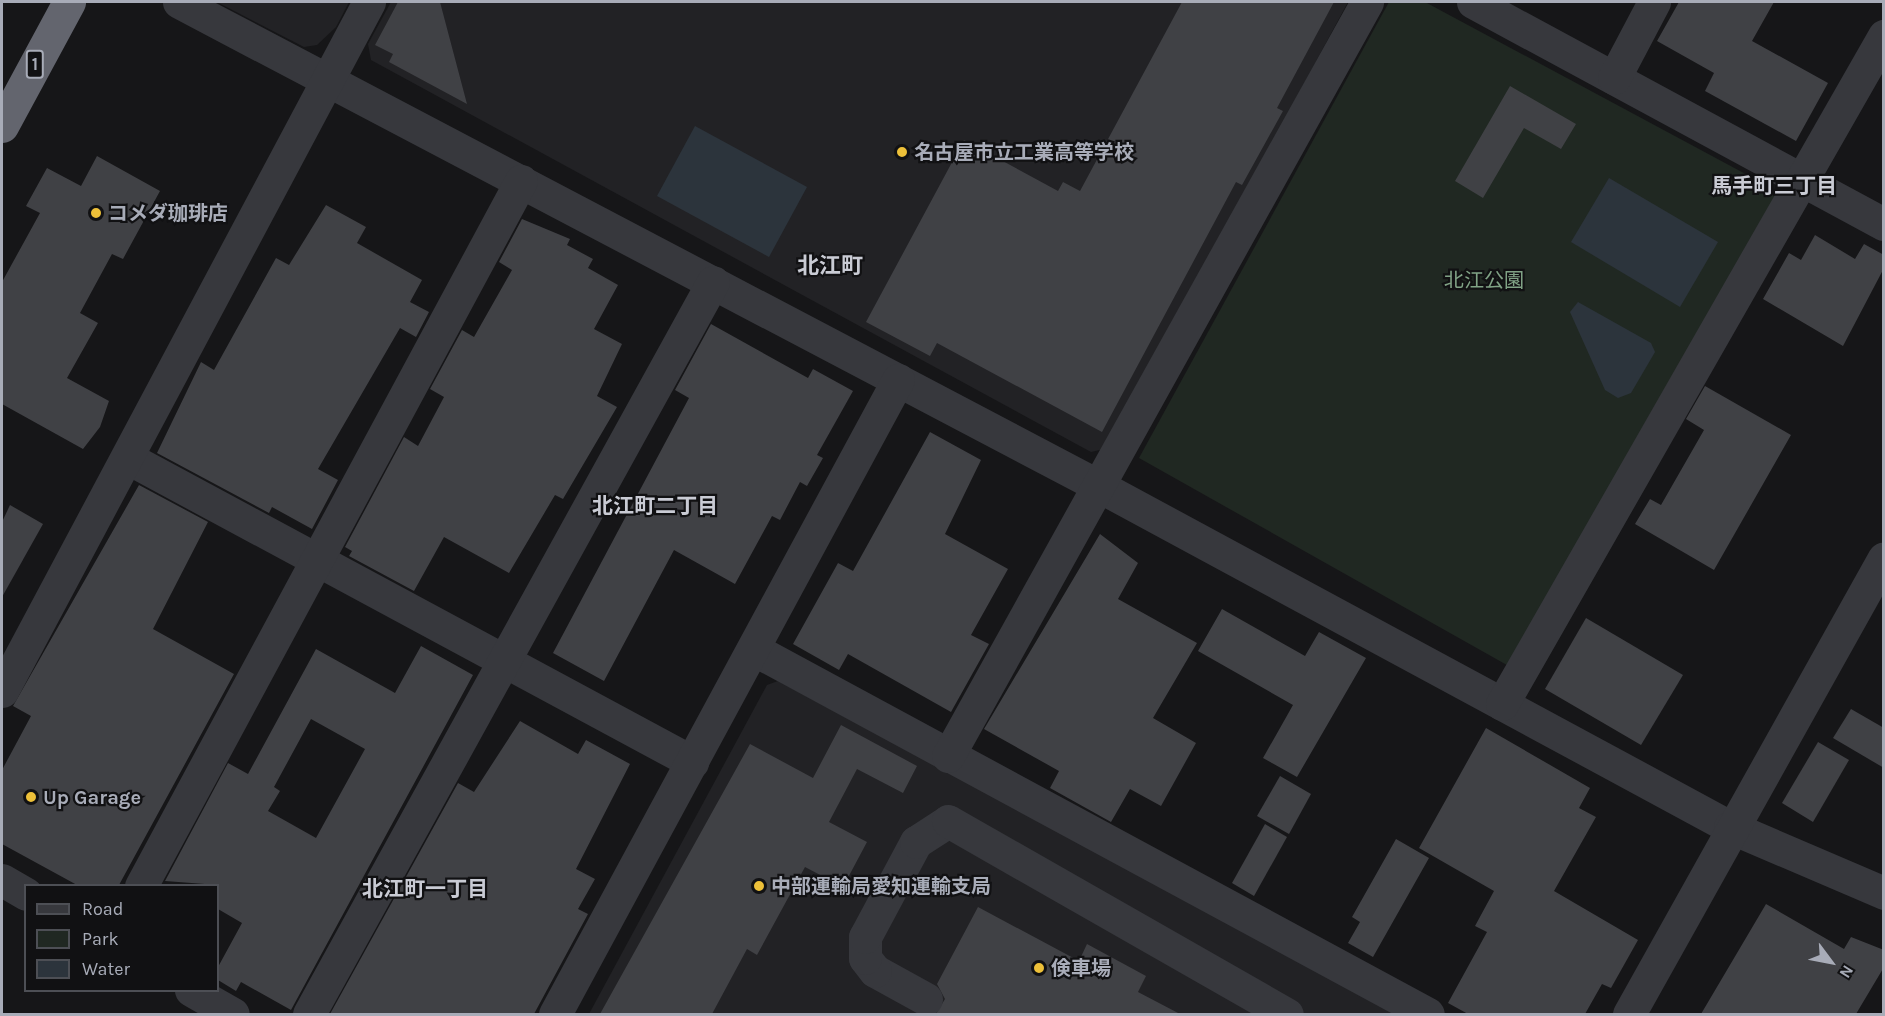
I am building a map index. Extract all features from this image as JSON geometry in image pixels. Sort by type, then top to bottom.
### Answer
[{"type":"highway","name":"1","points":[[2,126],[69,2]]},
{"type":"street","points":[[179,2],[328,78],[1099,486],[1730,827],[1884,893]]},
{"type":"street","points":[[2,691],[369,2]]},
{"type":"street","points":[[948,756],[1367,2]]},
{"type":"street","points":[[1473,2],[1884,224]]},
{"type":"street","points":[[1614,78],[1654,2]]},
{"type":"street","points":[[1502,704],[1884,36]]},
{"type":"street","points":[[142,884],[522,181]]},
{"type":"street","points":[[309,1014],[713,282]]},
{"type":"street","points":[[555,1014],[898,380]]},
{"type":"street","points":[[128,458],[692,762]]},
{"type":"street","points":[[1629,1014],[1730,827],[1884,558]]},
{"type":"street","points":[[753,649],[1428,1014]]},
{"type":"street","points":[[926,999],[875,971],[865,958],[865,937],[916,842],[948,821],[1287,1014]]},
{"type":"street","points":[[2,880],[24,893]]},
{"type":"street","points":[[194,992],[233,1014]]},
{"type":"shaded area","points":[[217,2],[349,2],[336,27],[317,45],[304,47]]},
{"type":"shaded area","name":"名古屋市立工業高等学校","points":[[391,2],[1348,2],[1108,448],[1091,452],[371,60],[368,44]]},
{"type":"shaded area","points":[[778,681],[1400,1014],[589,1014],[767,685]]},
{"type":"green space","name":"北江公園","points":[[1389,2],[1425,2],[1781,193],[1514,669],[1139,458]]},
{"type":"water","points":[[695,126],[807,187],[769,257],[657,196]]},
{"type":"water","points":[[1609,178],[1718,242],[1680,307],[1571,242]]},
{"type":"water","points":[[1578,302],[1651,343],[1655,352],[1631,393],[1618,398],[1605,390],[1570,312]]},
{"type":"building","points":[[398,2],[440,2],[467,104],[389,62],[393,54],[375,45]]},
{"type":"building","points":[[1182,2],[1334,2],[1277,108],[1283,111],[1242,185],[1236,182],[1102,432],[937,343],[930,356],[866,322],[964,140],[1058,191],[1063,182],[1080,191]]},
{"type":"building","points":[[1679,2],[1774,2],[1752,41],[1828,83],[1796,141],[1705,91],[1714,73],[1657,41]]},
{"type":"building","points":[[1510,86],[1576,124],[1561,149],[1524,128],[1483,198],[1455,181]]},
{"type":"building","points":[[97,156],[160,191],[123,259],[112,254],[80,313],[98,323],[67,378],[109,401],[100,427],[83,449],[2,404],[2,282],[40,213],[26,206],[47,168],[81,186]]},
{"type":"building","points":[[326,205],[366,227],[357,243],[422,280],[410,302],[429,312],[416,337],[400,328],[318,469],[338,480],[312,529],[272,507],[269,513],[157,453],[201,362],[214,370],[276,258],[289,265]]},
{"type":"building","points":[[522,219],[570,239],[567,245],[593,259],[588,268],[618,285],[594,329],[622,344],[597,396],[617,407],[563,499],[555,495],[509,573],[444,537],[414,591],[349,556],[352,551],[345,547],[404,437],[418,446],[444,397],[430,389],[462,330],[474,337],[512,270],[499,262]]},
{"type":"building","points":[[1815,235],[1855,259],[1864,244],[1884,255],[1884,268],[1843,346],[1763,299],[1789,253],[1801,260]]},
{"type":"building","points":[[711,324],[808,378],[813,369],[853,391],[817,455],[823,458],[807,486],[800,482],[780,520],[772,516],[735,584],[674,550],[604,681],[553,653],[689,398],[675,390]]},
{"type":"building","points":[[1705,386],[1791,435],[1714,570],[1635,524],[1650,499],[1661,505],[1704,430],[1686,419]]},
{"type":"building","points":[[930,432],[981,460],[945,534],[1008,569],[971,635],[989,644],[951,712],[848,654],[839,670],[793,644],[838,563],[853,571]]},
{"type":"building","points":[[139,485],[208,522],[153,629],[234,674],[120,884],[75,884],[2,844],[2,770],[31,716],[13,706]]},
{"type":"building","points":[[10,505],[43,524],[2,597],[2,522]]},
{"type":"building","points":[[1100,534],[1138,563],[1118,599],[1197,643],[1153,718],[1196,743],[1161,806],[1130,789],[1111,822],[1050,788],[1059,771],[984,729]]},
{"type":"building","points":[[1222,609],[1305,656],[1319,632],[1366,658],[1297,777],[1263,758],[1293,705],[1198,651]]},
{"type":"building","points":[[1586,618],[1683,675],[1641,745],[1545,689]]},
{"type":"building","points":[[421,646],[473,675],[291,1010],[241,982],[236,991],[219,981],[219,965],[242,923],[219,910],[219,884],[165,881],[228,763],[248,774],[316,649],[395,693]],"holes":[[[311,719],[365,749],[316,838],[268,811],[280,791],[274,787]]]},
{"type":"building","points":[[1851,709],[1884,728],[1884,768],[1833,738]]},
{"type":"building","points":[[520,721],[578,754],[586,740],[630,764],[576,869],[595,879],[578,909],[588,914],[534,1014],[330,1014],[458,783],[474,792]]},
{"type":"building","points":[[841,725],[917,766],[903,793],[857,769],[829,822],[867,842],[843,887],[805,867],[757,955],[747,949],[712,1014],[600,1014],[750,744],[813,778]]},
{"type":"building","points":[[1486,728],[1590,788],[1579,808],[1596,817],[1554,891],[1638,940],[1611,988],[1602,984],[1585,1014],[1468,1014],[1448,1003],[1487,932],[1475,926],[1494,891],[1419,848]]},
{"type":"building","points":[[1818,742],[1849,760],[1813,822],[1782,803]]},
{"type":"building","points":[[1280,776],[1311,794],[1289,834],[1257,816]]},
{"type":"building","points":[[1265,824],[1287,837],[1254,896],[1232,883]]},
{"type":"building","points":[[1396,839],[1429,858],[1373,957],[1348,943],[1360,922],[1352,917]]},
{"type":"building","points":[[1766,904],[1844,949],[1851,937],[1884,950],[1884,967],[1856,1014],[1701,1014]]},
{"type":"building","name":"倹車場","points":[[978,907],[1079,961],[1087,944],[1146,976],[1138,992],[1180,1014],[936,1014],[945,999],[937,984]]},
{"type":"place","name":"名古屋市立工業高等学校","points":[[902,152]]},
{"type":"place","name":"コメダ珈琲店","points":[[96,213]]},
{"type":"place","name":"Up Garage","points":[[31,797]]},
{"type":"place","name":"中部運輸局愛知運輸支局","points":[[759,886]]},
{"type":"place","name":"倹車場","points":[[1039,968]]},
{"type":"district","name":"馬手町三丁目","points":[[1774,186]]},
{"type":"district","name":"北江町","points":[[830,267]]},
{"type":"district","name":"北江町二丁目","points":[[655,506]]},
{"type":"district","name":"北江町一丁目","points":[[425,889]]}]
